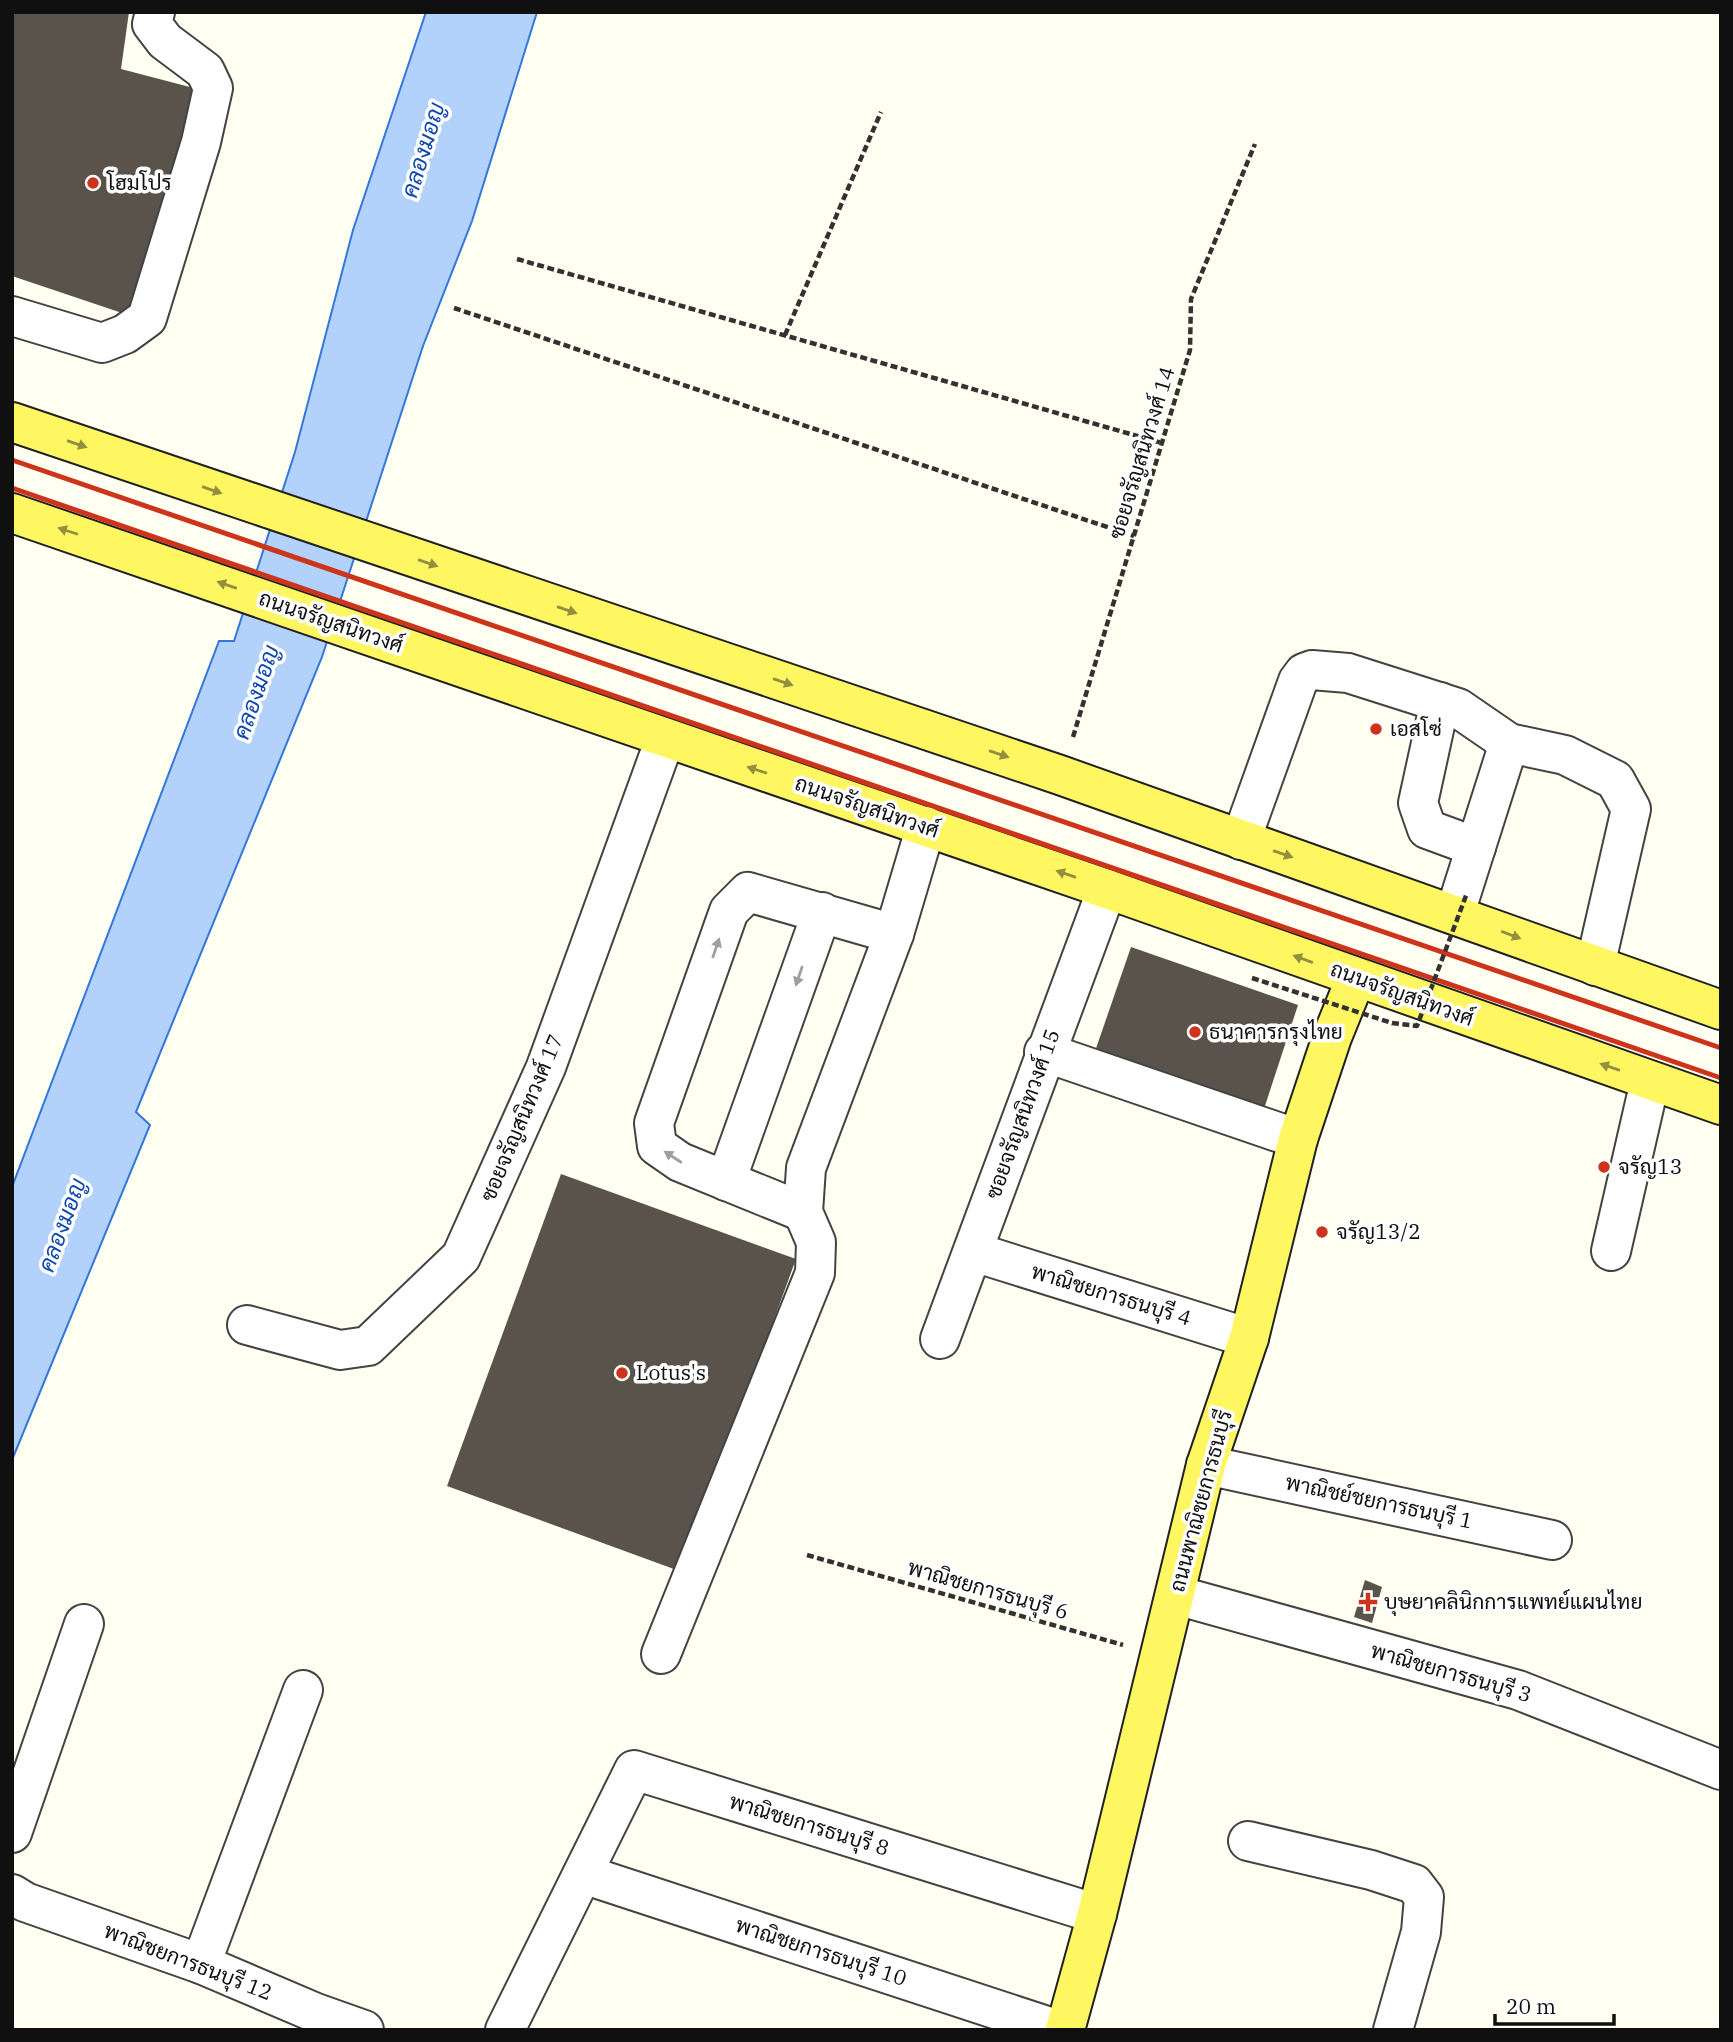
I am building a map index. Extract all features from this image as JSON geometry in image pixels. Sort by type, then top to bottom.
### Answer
[{"type":"main road","points":[[12,422],[1060,775],[1241,840],[1461,903],[1595,966],[1721,1010]]},
{"type":"main road","name":"ถนนจรัญสนิทวงศ์","points":[[12,513],[123,549],[665,739],[1107,888],[1721,1105]]},
{"type":"main road","name":"ถนนพาณิชยการธนบุรี","points":[[1065,2030],[1097,1914],[1206,1465],[1249,1338],[1298,1139],[1356,978]]},
{"type":"street","points":[[12,316],[102,343],[124,334],[147,318],[201,142],[213,88],[205,71],[165,41],[152,24],[155,12]]},
{"type":"street","points":[[1241,840],[1298,681],[1304,673],[1312,670],[1348,673],[1458,708],[1509,743],[1565,755],[1615,780],[1631,809],[1595,966]]},
{"type":"street","points":[[1440,702],[1418,803],[1427,828],[1476,847]]},
{"type":"street","name":"ซอยจรัญสนิทวงศ์ 17","points":[[247,1325],[340,1350],[368,1346],[461,1257],[546,1067],[665,739]]},
{"type":"street","points":[[1461,903],[1509,743]]},
{"type":"street","points":[[661,1654],[815,1273],[816,1242],[803,1212],[806,1168],[894,934],[926,826]]},
{"type":"street","name":"ซอยจรัญสนิทวงศ์ 15","points":[[940,1339],[974,1252],[1044,1052],[1107,888]]},
{"type":"street","points":[[803,1212],[680,1162],[657,1146],[654,1122],[729,911],[748,892],[894,934]]},
{"type":"street","points":[[726,1181],[821,912]]},
{"type":"street","points":[[1044,1052],[1298,1139]]},
{"type":"street","points":[[1611,1251],[1650,1081]]},
{"type":"street","name":"พาณิชยการธนบุรี 4","points":[[974,1252],[1249,1338]]},
{"type":"street","name":"พาณิชย์ชยการธนบุรี 1","points":[[1206,1465],[1552,1540]]},
{"type":"street","name":"พาณิชยการธนบุรี 3","points":[[1176,1595],[1518,1689],[1721,1770]]},
{"type":"street","points":[[12,1833],[84,1624]]},
{"type":"street","points":[[201,1964],[303,1690]]},
{"type":"street","name":"พาณิชยการธนบุรี 8","points":[[583,1874],[634,1770],[1097,1914]]},
{"type":"street","points":[[1248,1840],[1371,1870],[1414,1884],[1424,1897],[1421,1932],[1393,2030]]},
{"type":"street","points":[[505,2030],[583,1874]]},
{"type":"street","name":"พาณิชยการธนบุรี 10","points":[[583,1874],[1059,2030]]},
{"type":"street","name":"พาณิชยการธนบุรี 12","points":[[12,1894],[25,1902],[201,1964],[312,2022],[364,2030]]},
{"type":"path","points":[[785,335],[881,112]]},
{"type":"path","name":"ซอยจรัญสนิทวงศ์ 14","points":[[1060,775],[1190,350],[1191,299],[1255,144]]},
{"type":"path","points":[[517,259],[1162,443]]},
{"type":"path","points":[[454,308],[1134,536]]},
{"type":"path","points":[[1252,978],[1392,1023],[1417,1026],[1461,903]]},
{"type":"path","name":"พาณิชยการธนบุรี 6","points":[[807,1555],[1161,1656]]},
{"type":"water","name":"คลองมอญ","points":[[426,12],[537,12],[472,221],[423,346],[322,657],[136,1112],[150,1125],[12,1460],[12,1187],[219,641],[234,641],[295,452],[353,230]]},
{"type":"building","name":"โฮมโปร","points":[[12,12],[129,12],[121,69],[205,91],[128,315],[12,276]]},
{"type":"building","name":"ธนาคารกรุงไทย","points":[[1131,947],[1298,1005],[1262,1115],[1092,1060]]},
{"type":"building","name":"Lotus's","points":[[561,1174],[796,1259],[682,1572],[447,1486]]},
{"type":"building","name":"บุษยาคลินิกการแพทย์แผนไทย","points":[[1365,1580],[1382,1587],[1372,1623],[1354,1617]]},
{"type":"railway","points":[[12,460],[1721,1048]]},
{"type":"railway","points":[[12,488],[1721,1078]]},
{"type":"place","name":"โฮมโปร","points":[[93,183]]},
{"type":"place","name":"เอสโซ่","points":[[1376,729]]},
{"type":"place","name":"ธนาคารกรุงไทย","points":[[1195,1032]]},
{"type":"place","name":"จรัญ13","points":[[1604,1167]]},
{"type":"place","name":"จรัญ13/2","points":[[1322,1232]]},
{"type":"place","name":"Lotus's","points":[[622,1373]]},
{"type":"place","name":"บุษยาคลินิกการแพทย์แผนไทย","points":[[1368,1602]]}]
